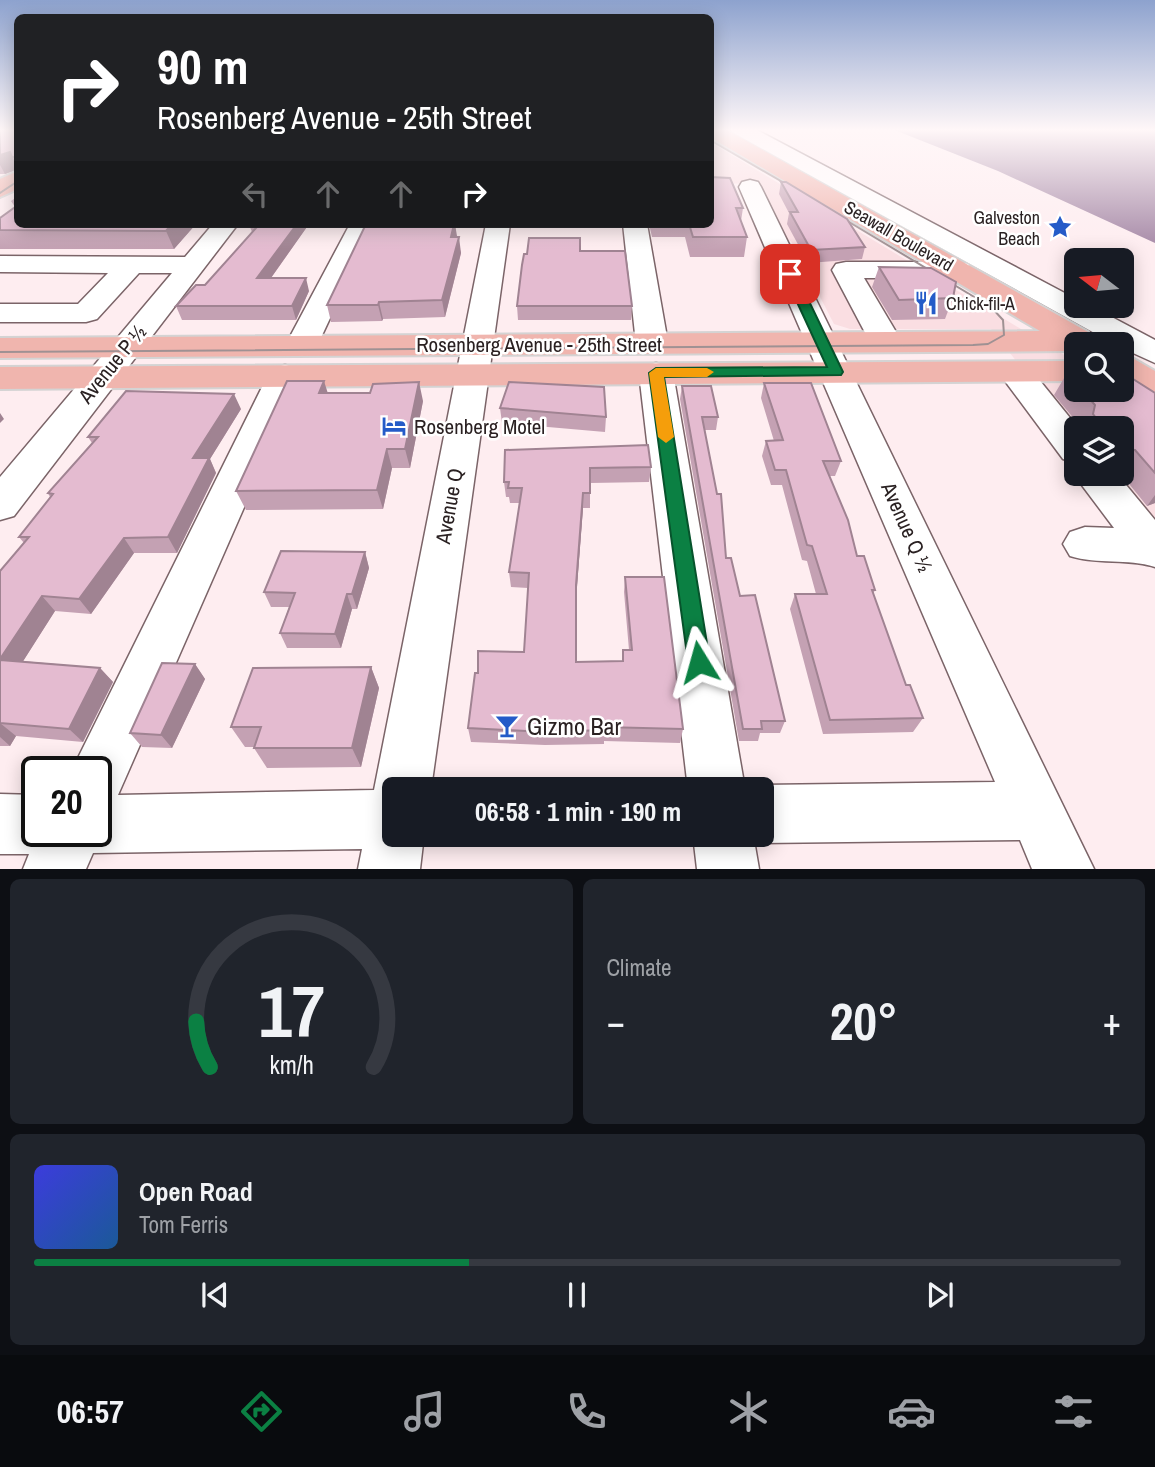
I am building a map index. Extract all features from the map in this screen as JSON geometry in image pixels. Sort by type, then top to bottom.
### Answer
[{"type":"main road","name":"Seawall Boulevard","points":[[787,170],[958,270],[1064,341]]},
{"type":"main road","name":"Rosenberg Avenue - 25th Street","points":[[829,357],[886,342],[1064,351]]},
{"type":"main road","name":"Rosenberg Avenue - 25th Street","points":[[0,348],[126,347],[293,360],[829,357],[1016,373],[1064,357]]},
{"type":"main road","name":"Rosenberg Avenue - 25th Street","points":[[0,378],[102,376],[293,360]]},
{"type":"street","points":[[796,170],[1137,369]]},
{"type":"street","name":"Avenue Q ½","points":[[808,184],[740,187],[829,357],[1063,869]]},
{"type":"street","name":"Avenue P ½","points":[[0,505],[223,228]]},
{"type":"street","points":[[107,756],[293,360],[360,228]]},
{"type":"street","name":"Avenue Q","points":[[404,777],[497,228]]},
{"type":"street","points":[[636,228],[714,777]]},
{"type":"street","points":[[0,264],[193,265]]},
{"type":"street","points":[[0,313],[86,313],[131,265]]},
{"type":"street","points":[[886,342],[846,270],[958,270]]},
{"type":"street","points":[[1016,373],[1064,435]]},
{"type":"street","points":[[1105,486],[1154,548]]},
{"type":"street","points":[[1085,544],[1154,548]]},
{"type":"street","points":[[774,814],[1036,811]]},
{"type":"street","points":[[112,825],[382,819]]},
{"type":"street","points":[[0,824],[21,825]]},
{"type":"street","points":[[54,869],[64,847]]},
{"type":"street","points":[[389,869],[392,847]]},
{"type":"street","points":[[725,847],[728,869]]},
{"type":"shaded area","points":[[714,170],[756,170],[1064,355],[1064,402],[1134,402],[1134,398],[1155,412],[1155,531],[1116,486],[1134,486],[1134,416],[1064,416],[1064,422],[991,329],[850,329],[834,324],[791,241],[785,241],[757,184],[714,183]]},
{"type":"shaded area","points":[[994,170],[1155,170],[1155,243]]},
{"type":"building","points":[[714,177],[730,178],[743,208],[736,208],[747,237],[693,237],[690,228],[714,228]]},
{"type":"building","points":[[781,182],[786,182],[847,219],[865,247],[811,250],[790,212],[798,212]]},
{"type":"building","points":[[14,208],[14,228],[169,228],[166,231],[0,230],[0,218]]},
{"type":"building","points":[[256,228],[294,228],[257,278],[306,278],[292,306],[176,306],[196,285],[205,285]]},
{"type":"building","points":[[364,228],[453,228],[451,237],[459,237],[442,300],[379,302],[378,305],[327,305]]},
{"type":"building","points":[[529,238],[580,238],[580,251],[625,251],[632,306],[517,306],[522,265]]},
{"type":"building","points":[[879,267],[931,268],[956,282],[953,298],[899,300]]},
{"type":"building","points":[[1134,380],[1155,393],[1155,473],[1134,450],[1134,416],[1095,416],[1095,405],[1092,402],[1134,402]]},
{"type":"building","points":[[287,381],[324,381],[319,393],[370,393],[373,384],[419,382],[405,449],[387,449],[377,490],[236,491]]},
{"type":"building","points":[[509,382],[604,387],[606,417],[500,408]]},
{"type":"building","points":[[764,383],[811,383],[841,461],[823,461],[848,520],[857,556],[864,556],[875,590],[872,590],[906,685],[910,685],[923,718],[830,720],[795,594],[827,594],[812,546],[807,545],[786,470],[775,470],[766,441],[783,440]]},
{"type":"building","points":[[682,386],[711,386],[718,417],[702,417],[717,494],[721,494],[726,558],[731,558],[740,596],[755,595],[785,721],[761,721],[762,729],[743,729]]},
{"type":"building","points":[[126,391],[234,394],[193,458],[209,458],[168,537],[124,538],[79,599],[42,596],[0,659],[0,571],[29,537],[19,537],[53,494],[48,493],[98,437],[88,437]]},
{"type":"building","points":[[648,445],[651,467],[590,468],[590,493],[583,493],[576,585],[576,662],[623,661],[623,650],[632,650],[625,577],[664,577],[683,729],[604,727],[605,730],[544,732],[468,728],[475,673],[478,673],[478,651],[524,652],[529,573],[509,572],[522,488],[508,488],[509,482],[504,482],[505,450]]},
{"type":"building","points":[[281,551],[365,552],[352,594],[347,594],[335,634],[280,633],[295,593],[264,592]]},
{"type":"building","points":[[0,660],[100,668],[69,729],[0,723]]},
{"type":"building","points":[[162,663],[195,664],[161,735],[130,733]]},
{"type":"building","points":[[371,667],[352,748],[254,748],[261,727],[231,727],[253,668]]},
{"type":"tram line","points":[[761,170],[798,191]]},
{"type":"tram line","points":[[0,193],[14,184]]},
{"type":"tram line","points":[[0,352],[973,345],[988,344],[1004,335],[1003,320],[991,307],[834,213]]},
{"type":"slow traffic","points":[[666,437],[656,373],[707,372]]},
{"type":"place","name":"Galveston Beach","points":[[1060,227]]},
{"type":"place","name":"Chick-fil-A","points":[[926,303]]},
{"type":"place","name":"Rosenberg Motel","points":[[394,426]]},
{"type":"place","name":"Gizmo Bar","points":[[507,726]]},
{"type":"route","points":[[699,662],[656,373],[836,372],[790,274]]}]
